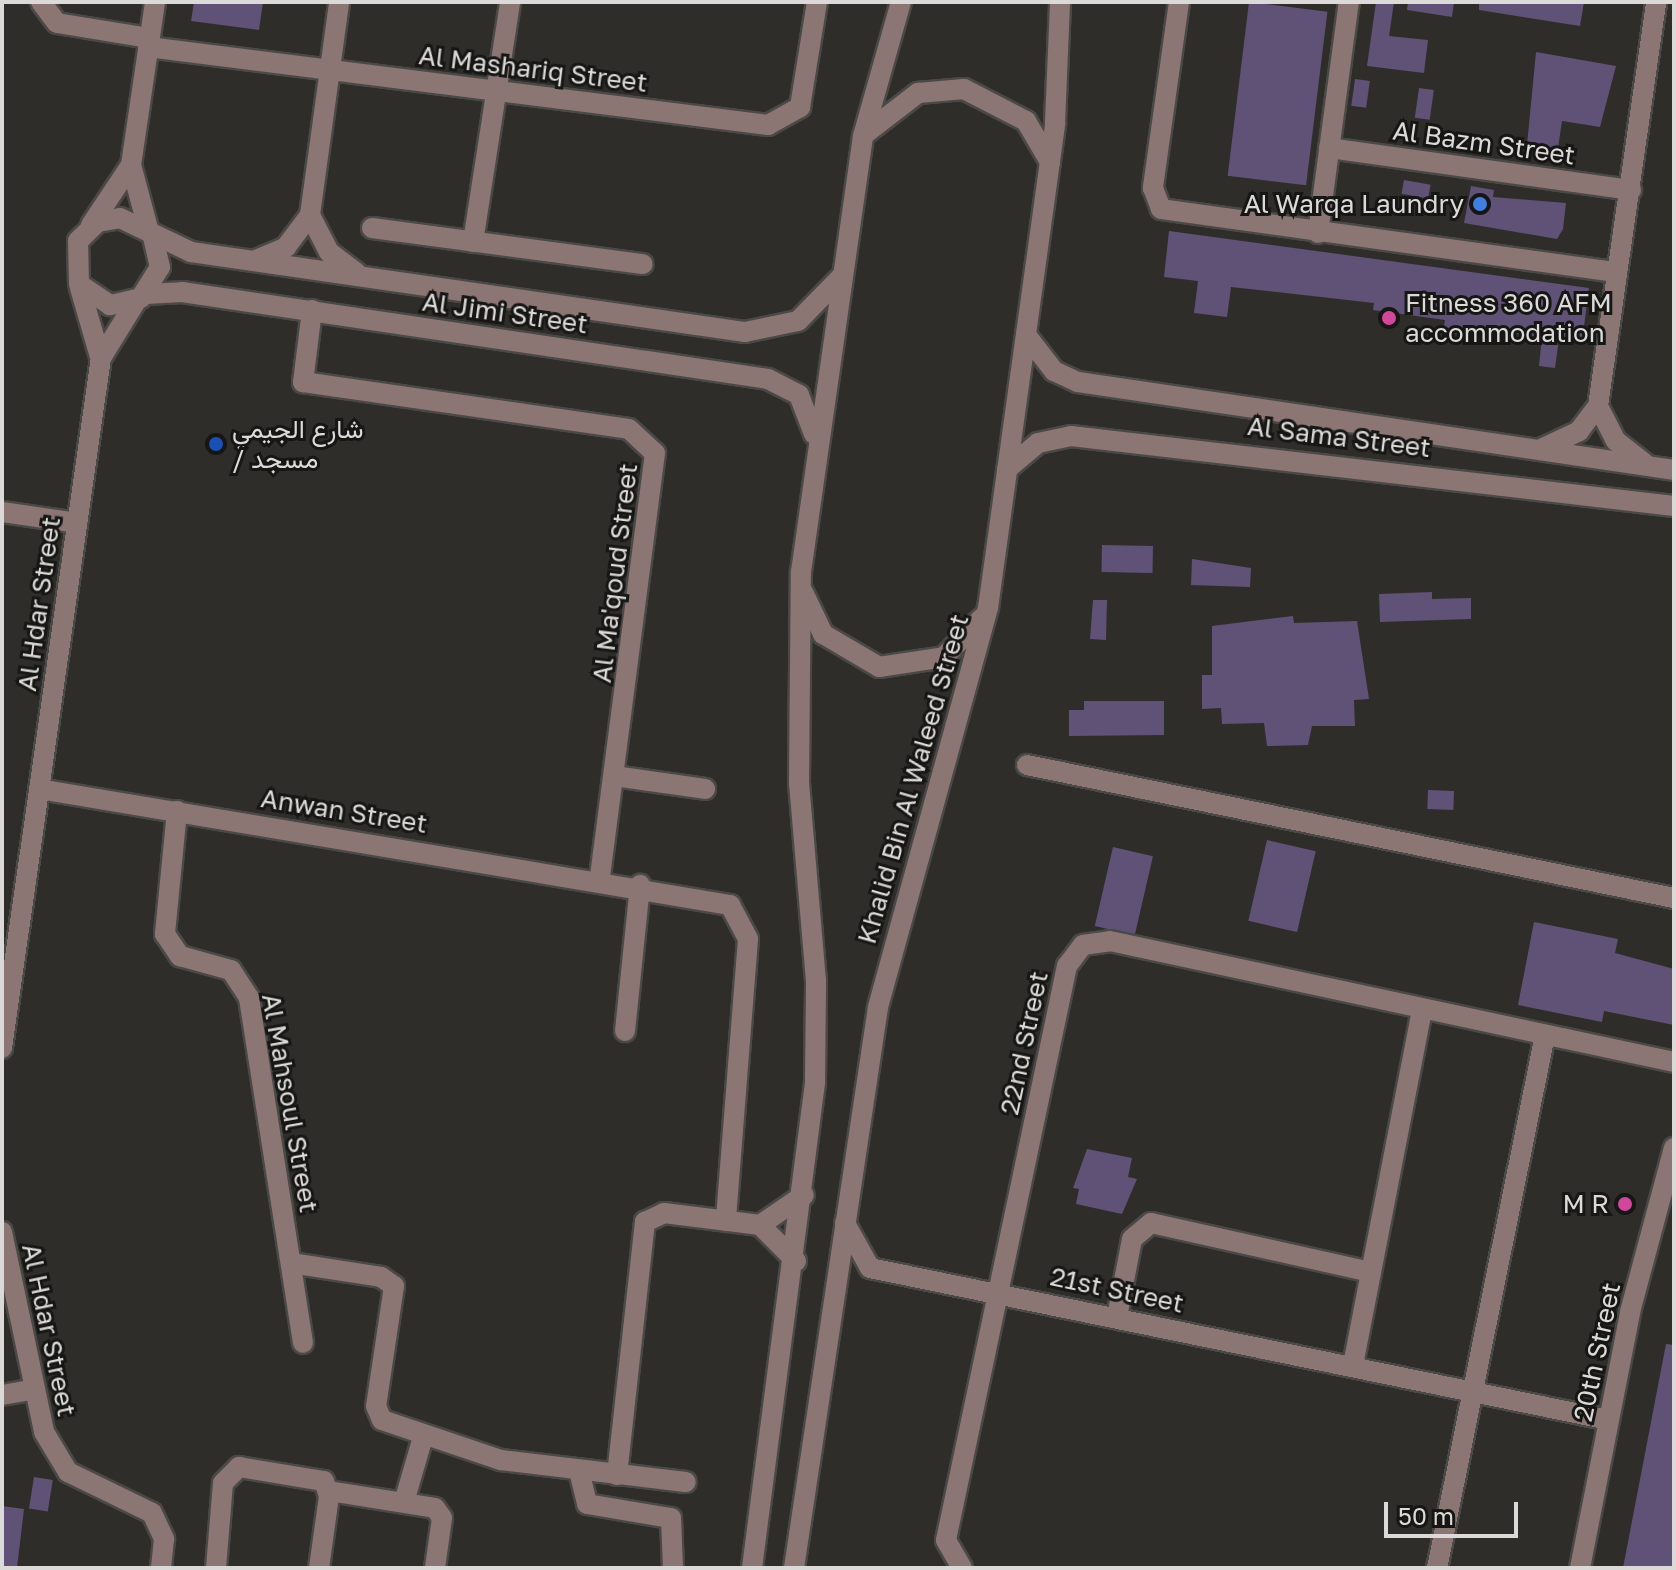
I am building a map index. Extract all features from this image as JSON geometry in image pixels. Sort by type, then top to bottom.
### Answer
[{"type":"street","name":"Al Mashariq Street","points":[[41,2],[57,23],[149,42],[330,70],[780,123],[804,93],[817,2]]},
{"type":"street","points":[[131,165],[75,250],[79,284],[98,301],[141,298],[160,267],[131,165],[155,2]]},
{"type":"street","points":[[250,262],[286,247],[310,215],[339,2]]},
{"type":"street","points":[[473,242],[510,2]]},
{"type":"street","name":"Khalid Bin Al Waleed Street","points":[[752,1568],[804,1195],[817,1030],[799,783],[801,572],[863,136],[901,2]]},
{"type":"street","name":"Khalid Bin Al Waleed Street","points":[[794,1568],[844,1222],[890,957],[988,608],[1050,162],[1060,2]]},
{"type":"street","points":[[1179,2],[1156,203],[1176,215],[1617,272]]},
{"type":"street","points":[[1318,233],[1349,2]]},
{"type":"street","points":[[1533,450],[1565,441],[1598,406],[1656,2]]},
{"type":"street","points":[[863,136],[907,98],[964,89],[1017,114],[1050,162]]},
{"type":"street","name":"Al Bazm Street","points":[[1329,148],[1631,190]]},
{"type":"street","points":[[310,215],[329,252],[363,275]]},
{"type":"street","points":[[89,228],[120,218],[151,235]]},
{"type":"street","points":[[372,228],[643,264]]},
{"type":"street","name":"Al Jimi Street","points":[[151,235],[250,262],[363,275],[745,332],[798,321],[842,276]]},
{"type":"street","name":"Al Hdar Street","points":[[2,1046],[101,358],[79,284]]},
{"type":"street","name":"Al Jimi Street","points":[[141,298],[182,292],[768,379],[805,403],[817,446]]},
{"type":"street","name":"Al Hdar Street","points":[[101,358],[141,298]]},
{"type":"street","name":"Al Ma'qoud Street","points":[[312,310],[303,382],[629,429],[649,443],[657,478],[600,879]]},
{"type":"street","name":"Al Sama Street","points":[[1026,335],[1054,371],[1078,382],[1674,470]]},
{"type":"street","points":[[1598,406],[1616,441],[1652,467]]},
{"type":"street","name":"Al Sama Street","points":[[1007,469],[1038,443],[1071,436],[1674,506]]},
{"type":"street","points":[[2,512],[77,523]]},
{"type":"street","points":[[801,572],[823,634],[879,667],[944,657],[988,608]]},
{"type":"street","points":[[1027,765],[1674,898]]},
{"type":"street","points":[[614,776],[705,789]]},
{"type":"street","name":"Anwan Street","points":[[39,789],[719,898],[745,926],[726,1221]]},
{"type":"street","name":"Al Mahsoul Street","points":[[177,811],[165,934],[180,956],[231,970],[249,998],[303,1343]]},
{"type":"street","points":[[625,1031],[640,885]]},
{"type":"street","name":"22nd Street","points":[[962,1568],[946,1540],[1067,966],[1083,945],[1110,941],[1674,1062]]},
{"type":"street","points":[[1353,1365],[1422,1009]]},
{"type":"street","points":[[1437,1568],[1545,1035]]},
{"type":"street","name":"20th Street","points":[[1580,1568],[1609,1420],[1674,1148]]},
{"type":"street","points":[[760,1225],[804,1195]]},
{"type":"street","points":[[617,1475],[641,1229],[664,1213],[760,1225],[796,1261]]},
{"type":"street","points":[[833,1297],[870,1268],[844,1222]]},
{"type":"street","points":[[1117,1317],[1132,1239],[1151,1223],[1371,1272]]},
{"type":"street","name":"Al Hdar Street","points":[[2,1232],[30,1390],[68,1472],[145,1506],[158,1520],[161,1568]]},
{"type":"street","points":[[291,1263],[381,1277],[394,1286],[377,1411],[423,1437],[501,1460],[686,1482]]},
{"type":"street","name":"21st Street","points":[[870,1268],[997,1289],[1609,1420]]},
{"type":"street","points":[[2,1395],[30,1390]]},
{"type":"street","points":[[404,1502],[423,1437]]},
{"type":"street","points":[[216,1568],[214,1534],[229,1471],[315,1476],[329,1491],[404,1502],[441,1514],[435,1568]]},
{"type":"street","points":[[579,1471],[587,1504],[671,1518],[673,1568]]},
{"type":"street","points":[[319,1568],[329,1491]]},
{"type":"building","points":[[194,2],[263,2],[259,30],[191,21]]},
{"type":"building","points":[[1249,2],[1327,12],[1306,185],[1228,176]]},
{"type":"building","points":[[1376,2],[1394,2],[1389,36],[1428,40],[1424,73],[1367,66]]},
{"type":"building","points":[[1408,2],[1454,2],[1452,17],[1407,10]]},
{"type":"building","points":[[1479,2],[1584,2],[1580,26],[1479,10]]},
{"type":"building","points":[[1536,52],[1616,66],[1600,127],[1562,121],[1558,148],[1527,145]]},
{"type":"building","points":[[1355,79],[1370,81],[1366,108],[1351,106]]},
{"type":"building","points":[[1419,88],[1434,90],[1430,120],[1415,118]]},
{"type":"building","points":[[1404,180],[1431,185],[1428,198],[1402,194]]},
{"type":"building","points":[[1471,186],[1494,190],[1493,197],[1566,203],[1563,229],[1557,239],[1464,223]]},
{"type":"building","points":[[1169,231],[1589,288],[1582,342],[1559,339],[1555,368],[1539,366],[1542,337],[1508,333],[1507,341],[1443,332],[1445,320],[1373,310],[1374,303],[1231,287],[1227,317],[1194,313],[1198,281],[1164,277]]},
{"type":"building","points":[[1102,545],[1153,546],[1153,573],[1102,572]]},
{"type":"building","points":[[1192,559],[1251,568],[1250,587],[1191,585]]},
{"type":"building","points":[[1432,592],[1432,599],[1471,598],[1471,619],[1380,622],[1379,594]]},
{"type":"building","points":[[1093,600],[1107,600],[1106,640],[1090,639]]},
{"type":"building","points":[[1293,616],[1294,623],[1357,621],[1369,699],[1354,700],[1355,726],[1312,726],[1308,745],[1267,746],[1264,723],[1222,724],[1221,708],[1202,709],[1202,675],[1212,675],[1212,626]]},
{"type":"building","points":[[1084,701],[1164,701],[1164,735],[1069,736],[1069,710],[1084,710]]},
{"type":"building","points":[[1428,790],[1454,791],[1453,810],[1427,809]]},
{"type":"building","points":[[1267,840],[1316,851],[1297,932],[1248,921]]},
{"type":"building","points":[[1113,847],[1153,856],[1135,935],[1095,926]]},
{"type":"building","points":[[1534,922],[1618,939],[1615,953],[1674,969],[1674,1025],[1604,1011],[1602,1022],[1518,1005]]},
{"type":"building","points":[[1087,1149],[1132,1158],[1128,1177],[1137,1179],[1122,1214],[1076,1204],[1079,1189],[1073,1188]]},
{"type":"building","points":[[1666,1344],[1674,1345],[1674,1568],[1623,1568]]},
{"type":"building","points":[[34,1477],[53,1480],[48,1512],[29,1509]]},
{"type":"building","points":[[2,1506],[24,1509],[17,1568],[2,1568]]},
{"type":"place","name":"Al Warqa Laundry","points":[[1480,204]]},
{"type":"place","name":"Fitness 360 AFM accommodation","points":[[1389,318]]},
{"type":"place","name":"شارع الجيمي / مسجد","points":[[216,444]]},
{"type":"place","name":"M R","points":[[1625,1204]]}]
